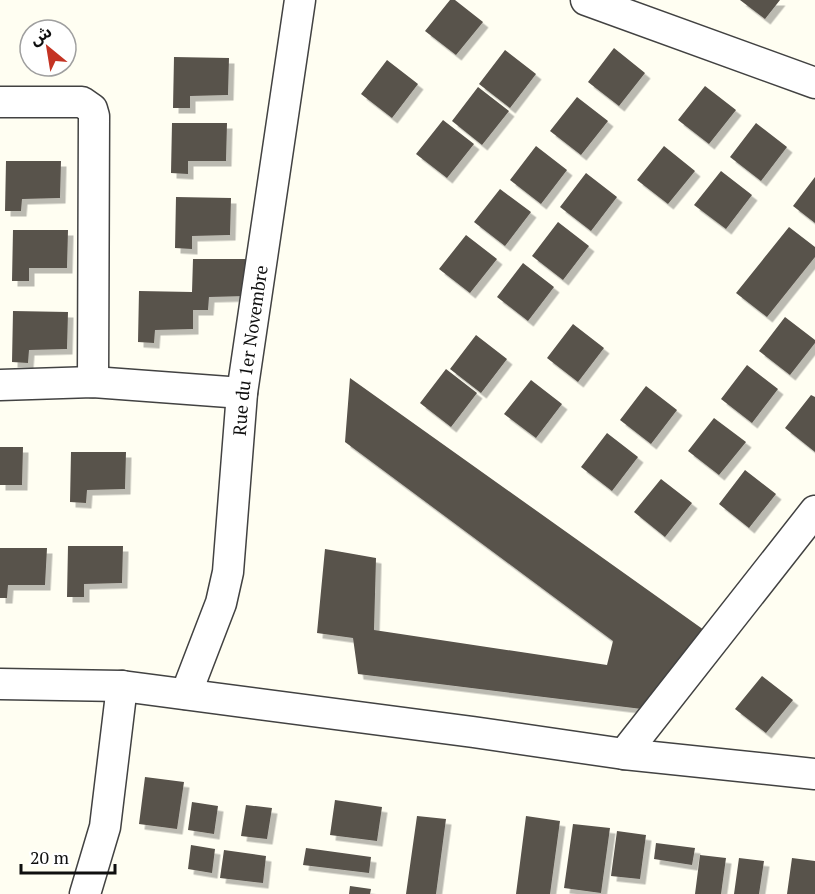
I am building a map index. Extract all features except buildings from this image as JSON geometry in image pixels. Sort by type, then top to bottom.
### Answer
[{"type":"street","name":"Rue du 1er Novembre","points":[[186,694],[221,603],[228,572],[242,393],[300,0]]},
{"type":"street","points":[[586,0],[815,83]]},
{"type":"street","points":[[0,102],[82,102],[92,109],[94,116],[93,382]]},
{"type":"street","points":[[0,385],[93,382],[242,393]]},
{"type":"street","points":[[624,754],[815,511]]},
{"type":"street","points":[[0,684],[122,686],[624,754],[815,774]]},
{"type":"street","points":[[85,894],[105,827],[122,686]]}]
